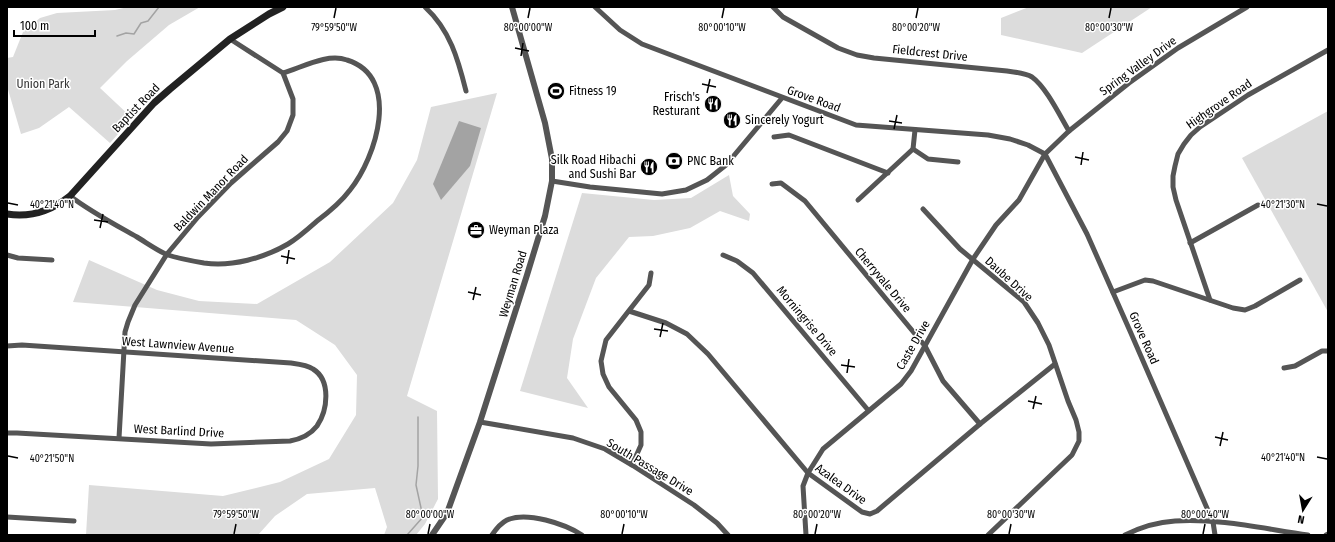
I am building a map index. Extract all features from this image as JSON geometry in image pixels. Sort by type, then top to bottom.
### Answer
[{"type":"main road","name":"Baptist Road","points":[[7,214],[31,215],[52,208],[70,196],[154,103],[230,39],[269,14],[283,7]]},
{"type":"street","points":[[425,7],[436,19],[452,45],[459,62],[466,91]]},
{"type":"street","name":"Weyman Road","points":[[432,535],[447,513],[480,422],[545,216],[552,181],[552,159],[545,122],[512,7]]},
{"type":"street","name":"Grove Road","points":[[595,7],[620,30],[642,44],[856,125],[988,135],[1010,139],[1046,152],[1113,292],[1213,522],[1215,535]]},
{"type":"street","name":"Fieldcrest Drive","points":[[773,7],[783,17],[838,48],[857,55],[1007,71],[1031,76],[1041,85],[1069,131]]},
{"type":"street","name":"Spring Valley Drive","points":[[1046,152],[1069,131],[1129,83],[1178,48],[1247,7]]},
{"type":"street","points":[[70,196],[87,209],[167,254],[186,260],[213,264],[242,261],[273,252],[289,243],[331,210],[351,189],[366,165],[375,139],[380,103],[378,90],[371,75],[357,64],[347,60],[335,58],[324,60],[283,74],[230,39]]},
{"type":"street","name":"Highgrove Road","points":[[1210,300],[1190,244],[1173,187],[1173,176],[1178,154],[1184,144],[1200,127],[1248,95],[1328,50]]},
{"type":"street","name":"Baldwin Manor Road","points":[[119,438],[123,352],[128,322],[140,296],[167,254],[202,212],[231,183],[278,142],[287,131],[293,114],[293,99],[283,74]]},
{"type":"street","points":[[552,181],[590,187],[662,194],[686,190],[708,180],[726,165],[782,98]]},
{"type":"street","points":[[858,200],[913,149],[915,130]]},
{"type":"street","points":[[774,137],[789,135],[888,173]]},
{"type":"street","points":[[913,149],[928,159],[958,162]]},
{"type":"street","name":"Caste Drive","points":[[806,535],[803,486],[808,473],[823,449],[901,384],[911,371],[973,259],[996,225],[1018,200],[1046,152]]},
{"type":"street","name":"Cherryvale Drive","points":[[772,184],[781,183],[805,201],[925,346],[943,381],[980,424]]},
{"type":"street","points":[[1190,244],[1258,205]]},
{"type":"street","name":"Daube Drive","points":[[923,209],[950,240],[1024,302],[1038,323],[1048,345],[1076,420],[1079,432],[1077,448],[1072,455],[988,535]]},
{"type":"street","points":[[7,255],[18,258],[52,260]]},
{"type":"street","name":"Morningrise Drive","points":[[723,255],[737,261],[753,273],[868,410]]},
{"type":"street","points":[[632,465],[641,445],[641,432],[636,420],[609,387],[603,374],[601,361],[606,340],[649,285],[651,273]]},
{"type":"street","points":[[1113,292],[1145,280],[1153,281],[1233,308],[1245,310],[1255,306],[1300,280]]},
{"type":"street","name":"Azalea Drive","points":[[629,311],[666,323],[687,334],[708,354],[808,473],[862,512],[870,514],[877,511],[980,424],[1055,364]]},
{"type":"street","name":"West Lawnview Avenue","points":[[7,346],[22,345],[292,363],[312,368],[318,374],[323,380],[326,399]]},
{"type":"street","points":[[1284,368],[1295,366],[1322,351],[1328,351]]},
{"type":"street","name":"West Barlind Drive","points":[[7,433],[211,444],[290,441],[300,439],[317,426],[321,418],[326,399]]},
{"type":"street","name":"South Passage Drive","points":[[480,422],[573,438],[604,450],[632,465],[694,505],[717,523],[728,535]]},
{"type":"street","points":[[7,517],[74,521]]},
{"type":"street","points":[[492,535],[496,528],[508,520],[518,517],[534,518],[560,524],[582,535]]},
{"type":"street","points":[[1125,535],[1146,527],[1175,521],[1213,522],[1308,535]]},
{"type":"green space","name":"Union Park","points":[[128,7],[200,7],[169,25],[127,61],[100,88],[132,118],[110,143],[69,107],[39,128],[21,134],[7,86],[7,58],[13,57],[23,32],[40,18],[57,13],[115,10]]},
{"type":"green space","points":[[1029,7],[1152,7],[1082,53],[1001,35],[1001,18]]},
{"type":"green space","points":[[497,93],[407,396],[437,411],[438,499],[425,524],[416,535],[384,535],[387,527],[375,488],[307,494],[275,516],[258,535],[86,535],[89,485],[223,496],[280,482],[329,459],[356,415],[357,375],[335,345],[296,320],[73,302],[89,260],[157,290],[199,301],[257,304],[330,262],[393,203],[417,160],[431,107]]},
{"type":"green space","points":[[1328,111],[1328,312],[1242,158]]},
{"type":"green space","points":[[729,175],[733,196],[750,214],[749,221],[720,211],[690,228],[653,236],[629,237],[596,278],[573,339],[567,378],[588,408],[520,391],[582,193],[654,200],[691,198]]},
{"type":"shaded area","points":[[459,121],[481,128],[470,166],[441,200],[433,184]]},
{"type":"waterway","points":[[117,36],[126,33],[134,34],[141,23],[148,21],[159,7]]},
{"type":"waterway","points":[[407,535],[423,517],[416,485],[418,466],[418,417]]},
{"type":"place","name":"Fitness 19","points":[[556,91]]},
{"type":"place","name":"Frisch's Resturant","points":[[713,104]]},
{"type":"place","name":"Sincerely Yogurt","points":[[732,120]]},
{"type":"place","name":"PNC Bank","points":[[674,161]]},
{"type":"place","name":"Silk Road Hibachi and Sushi Bar","points":[[649,167]]},
{"type":"place","name":"Weyman Plaza","points":[[476,230]]}]
